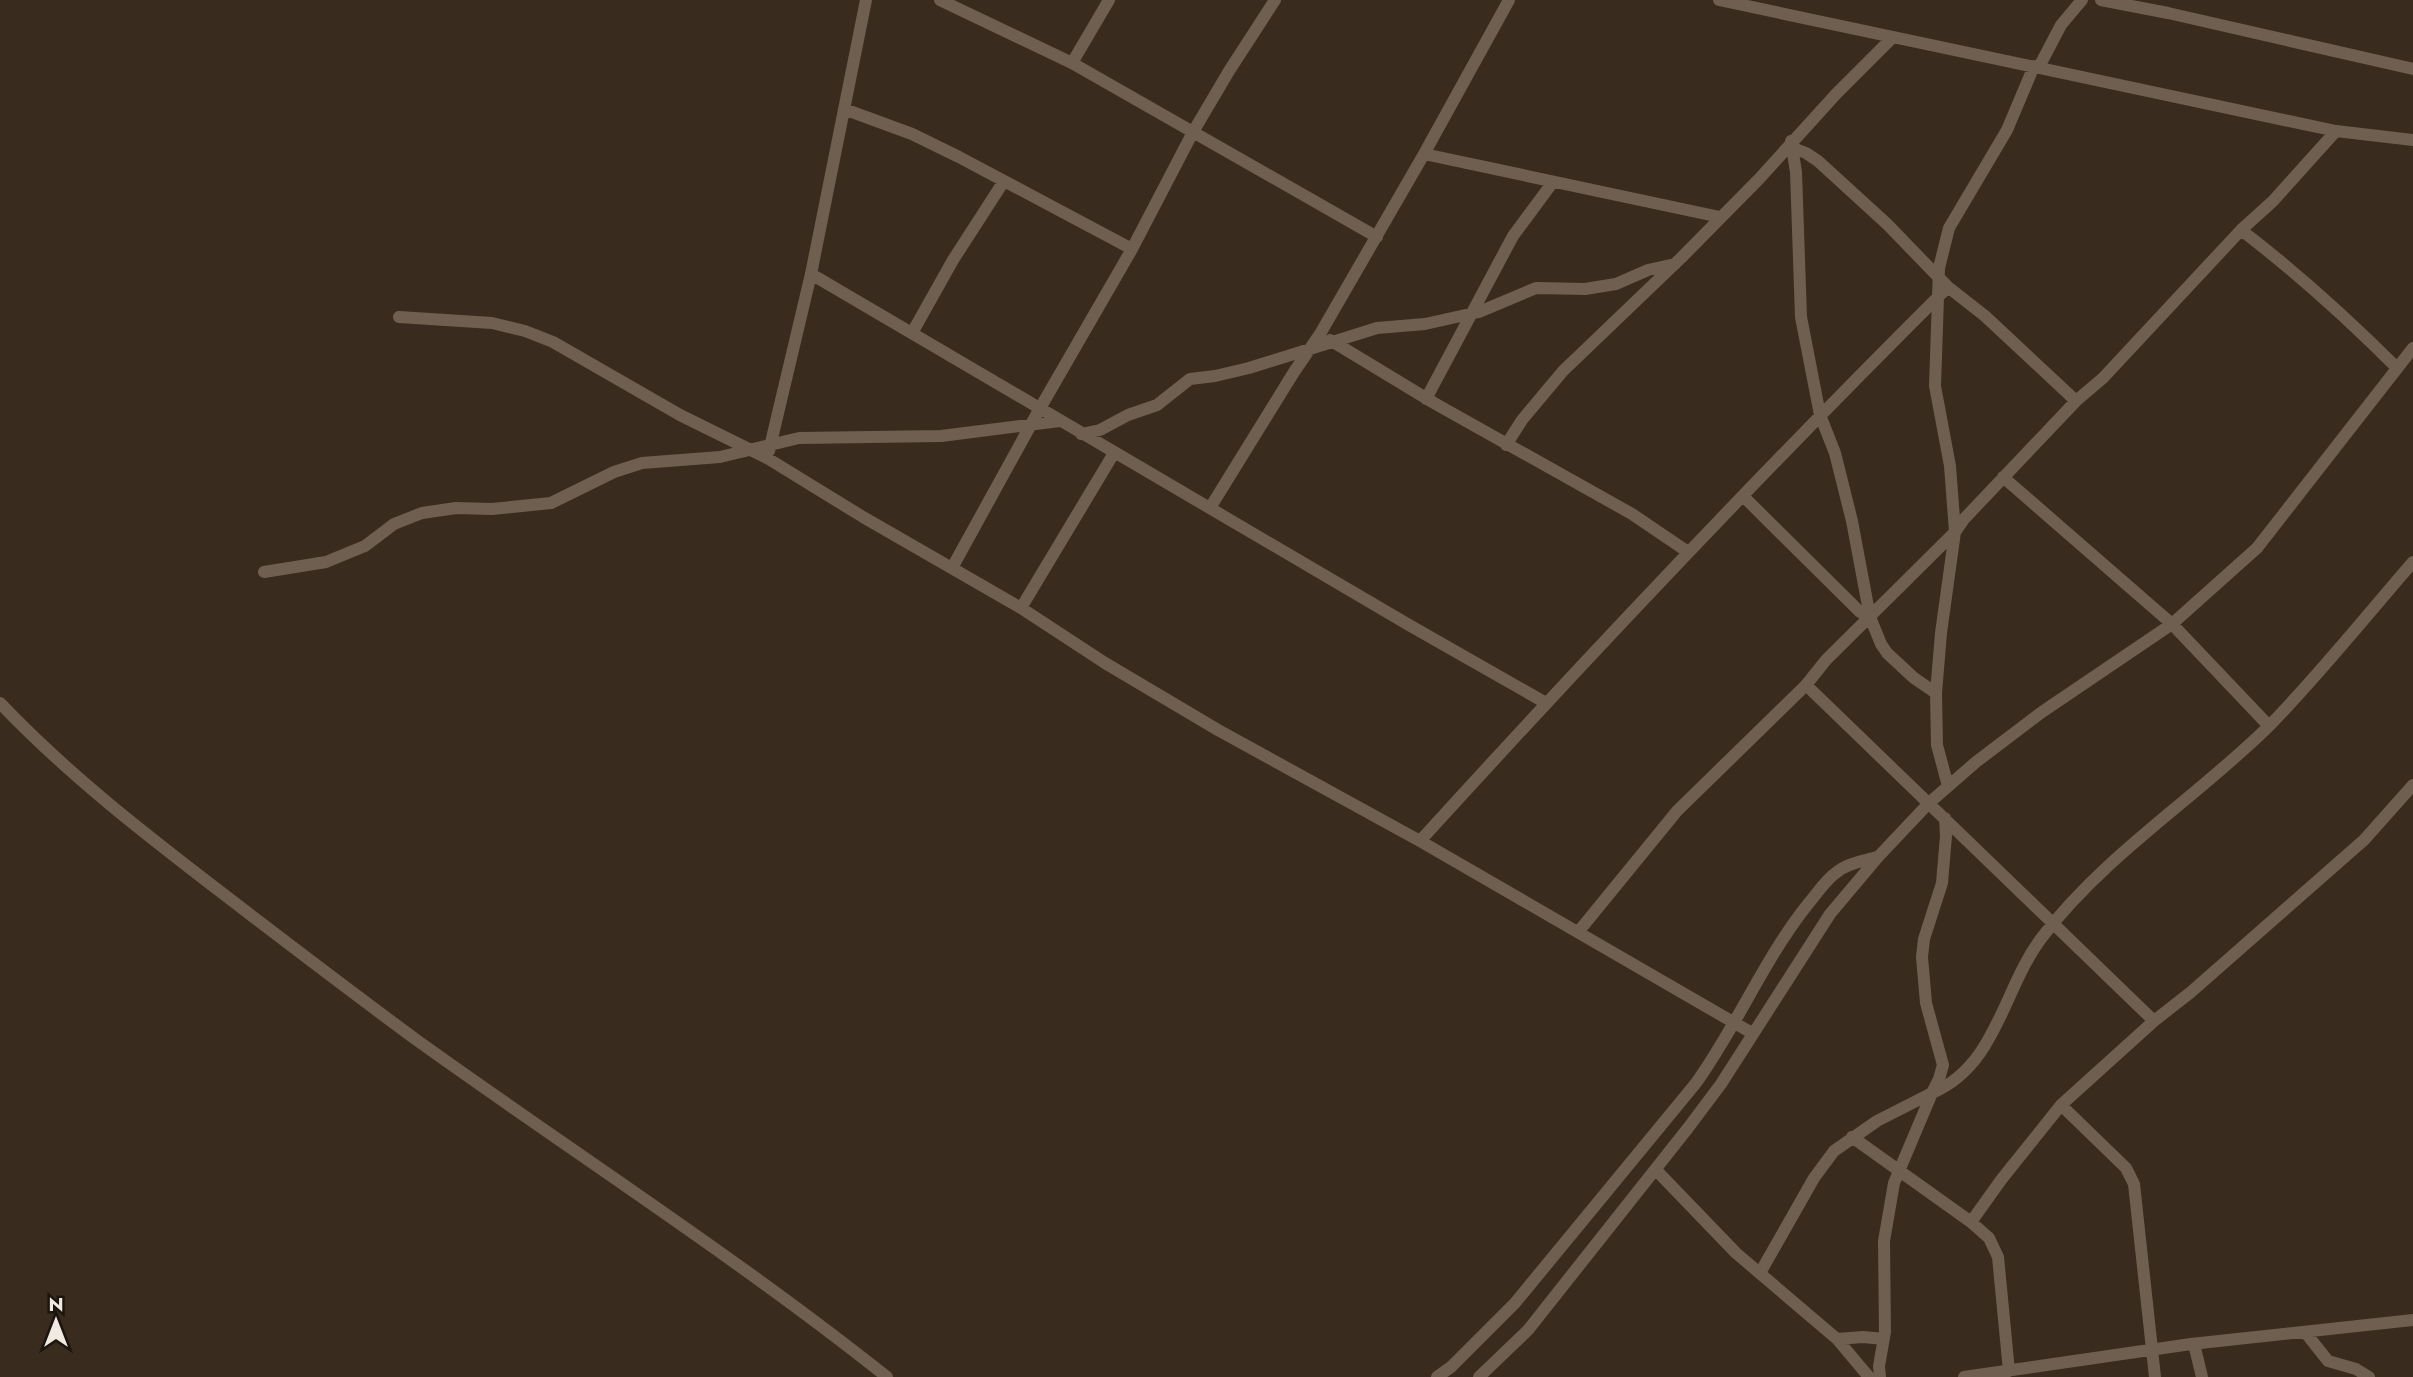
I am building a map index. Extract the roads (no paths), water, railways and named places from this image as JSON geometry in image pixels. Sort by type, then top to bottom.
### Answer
[{"type":"street","points":[[769,451],[811,274],[866,0]]},
{"type":"street","points":[[940,0],[1072,63],[1377,237]]},
{"type":"street","points":[[1072,63],[1109,0]]},
{"type":"street","points":[[952,568],[1132,249],[1193,132],[1228,71],[1275,0]]},
{"type":"street","points":[[1210,508],[1320,334],[1377,237],[1508,0]]},
{"type":"street","points":[[1719,0],[2336,131],[2413,140]]},
{"type":"street","points":[[1948,786],[1937,744],[1936,693],[1955,532],[1950,466],[1935,386],[1941,253],[1949,228],[2007,130],[2037,67],[2061,25],[2082,0]]},
{"type":"street","points":[[2101,0],[2413,69]]},
{"type":"street","points":[[1506,445],[1522,420],[1563,371],[1759,179],[1892,38]]},
{"type":"street","points":[[844,109],[912,134],[1132,249]]},
{"type":"street","points":[[1579,931],[1677,811],[1806,685],[1826,660],[1955,532],[2003,477],[2076,401],[2103,378],[2241,230],[2273,201],[2336,131]]},
{"type":"street","points":[[1792,145],[1818,161],[1887,224],[1948,287],[2030,356],[2076,401]]},
{"type":"street","points":[[1792,145],[1796,172],[1801,317],[1820,415],[1835,453],[1852,521],[1870,617],[1887,653],[1914,678],[1936,693]]},
{"type":"street","points":[[1424,154],[1720,217]]},
{"type":"street","points":[[912,334],[958,250],[1004,181]]},
{"type":"street","points":[[1426,398],[1513,236],[1553,183]]},
{"type":"street","points":[[2241,230],[2353,324],[2397,368]]},
{"type":"street","points":[[1082,434],[1100,430],[1128,415],[1157,405],[1190,379],[1249,368],[1377,328],[1416,325],[1470,314],[1489,309],[1536,288],[1584,289],[1616,284],[1648,270],[1675,264]]},
{"type":"street","points":[[811,274],[1039,410],[1546,703]]},
{"type":"street","points":[[1420,841],[1688,552],[1948,287]]},
{"type":"street","points":[[399,317],[492,323],[525,331],[553,342],[680,415],[750,450]]},
{"type":"street","points":[[1320,334],[1506,445],[1632,514],[1688,552]]},
{"type":"street","points":[[1479,1377],[1528,1330],[1656,1170],[1721,1084],[1830,914],[1878,857],[1948,786],[2042,712],[2172,624],[2257,548],[2413,348]]},
{"type":"street","points":[[264,572],[326,562],[365,546],[394,524],[422,513],[456,508],[492,509],[551,503],[614,472],[642,463],[694,460],[750,450],[769,451],[799,438],[941,436],[1060,421]]},
{"type":"street","points":[[769,451],[863,517],[1021,608],[1105,663],[1218,730],[1579,931],[1752,1033]]},
{"type":"street","points":[[1021,608],[1114,453]]},
{"type":"street","points":[[2003,477],[2172,624],[2269,726]]},
{"type":"street","points":[[1744,496],[1860,612],[1870,617]]},
{"type":"street","points":[[1760,1273],[1814,1178],[1834,1151],[1852,1137],[1955,1082],[1981,1052],[2034,951],[2054,923],[2102,873],[2269,726],[2413,562]]},
{"type":"street","points":[[1806,685],[2154,1021]]},
{"type":"street","points":[[0,703],[94,792],[194,873],[417,1040],[781,1295],[887,1377]]},
{"type":"street","points":[[1971,1222],[2061,1105],[2364,840],[2413,785]]},
{"type":"street","points":[[1880,1377],[1879,1366],[1884,1339],[1884,1241],[1894,1183],[1943,1065],[1926,1003],[1922,957],[1924,939],[1942,883],[1945,818]]},
{"type":"street","points":[[1437,1377],[1451,1367],[1515,1303],[1696,1083],[1735,1023],[1778,946],[1823,885],[1837,872],[1878,857]]},
{"type":"street","points":[[2061,1105],[2126,1168],[2134,1184],[2150,1310],[2155,1377]]},
{"type":"street","points":[[1852,1137],[1971,1222],[1989,1238],[1998,1257],[2009,1371]]},
{"type":"street","points":[[1656,1170],[1736,1253],[1837,1339],[1868,1377]]},
{"type":"street","points":[[1964,1377],[2194,1344],[2413,1320]]},
{"type":"street","points":[[2305,1332],[2328,1361],[2356,1369],[2369,1377]]},
{"type":"street","points":[[1837,1339],[1884,1339]]},
{"type":"street","points":[[2194,1344],[2202,1377]]}]
